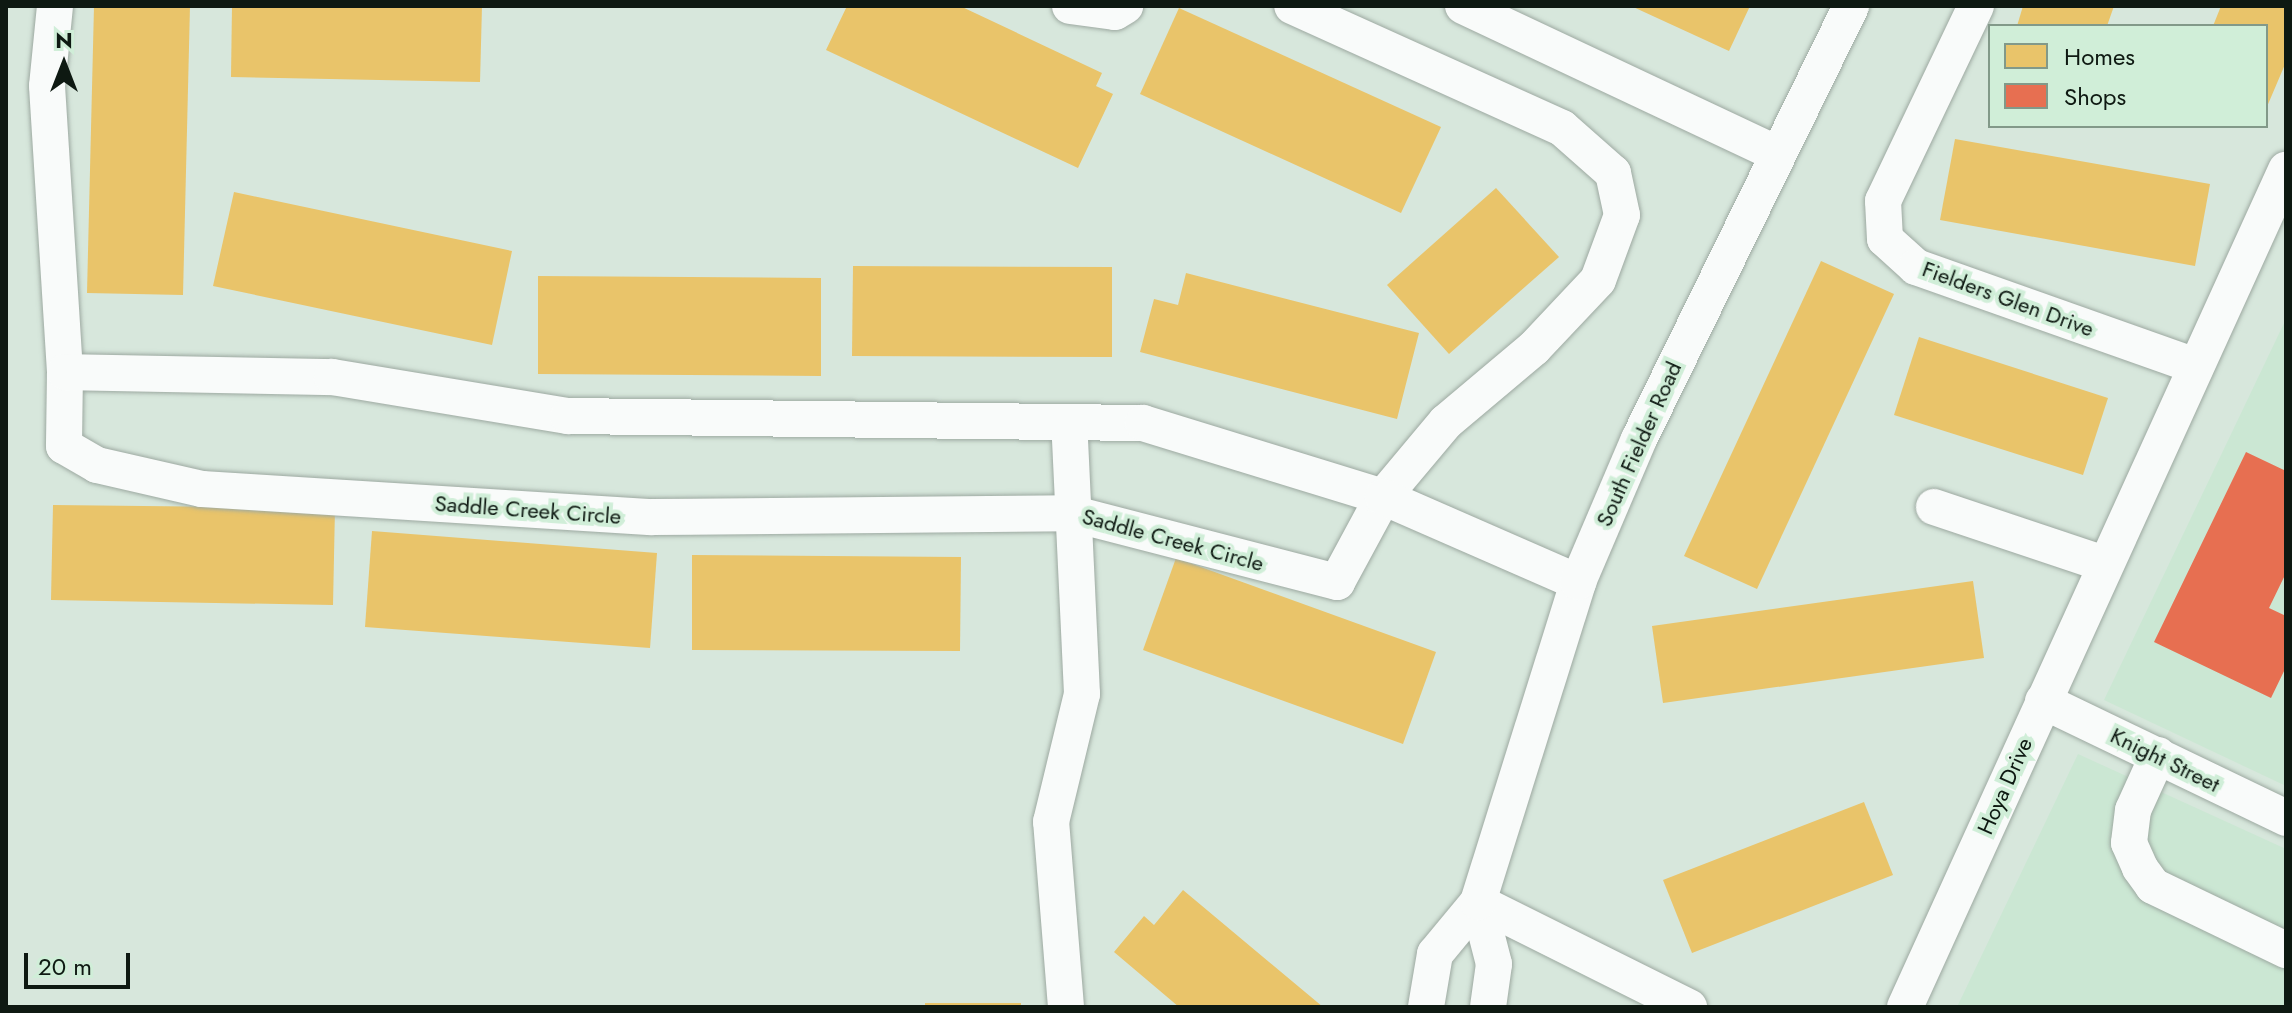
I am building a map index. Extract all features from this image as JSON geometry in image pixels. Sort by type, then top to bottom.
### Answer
[{"type":"street","name":"Saddle Creek Circle","points":[[55,6],[47,86],[65,372],[64,446],[97,465],[202,489],[652,517],[1070,513],[1337,582],[1383,497],[1446,422],[1534,348],[1598,280],[1622,215],[1613,173],[1562,128],[1292,6]]},
{"type":"street","points":[[1070,6],[1115,12],[1125,6]]},
{"type":"street","points":[[1463,6],[1778,154]]},
{"type":"street","name":"South Fielder Road","points":[[1426,1007],[1435,954],[1478,902],[1578,582],[1639,439],[1851,6]]},
{"type":"street","name":"Fielders Glen Drive","points":[[1976,6],[1883,201],[1885,239],[1916,267],[2196,366]]},
{"type":"street","name":"Hoya Drive","points":[[1905,1007],[2104,564],[2286,170]]},
{"type":"street","points":[[65,372],[332,377],[568,416],[1143,423],[1383,497],[1578,582]]},
{"type":"street","points":[[1066,1007],[1051,822],[1082,694],[1070,513],[1069,423]]},
{"type":"street","points":[[1934,507],[2104,564]]},
{"type":"street","name":"Knight Street","points":[[2043,701],[2286,818]]},
{"type":"street","points":[[2158,755],[2133,810],[2129,843],[2140,868],[2153,886],[2286,950]]},
{"type":"street","points":[[1478,902],[1494,964],[1488,1007]]},
{"type":"street","points":[[1478,902],[1689,1007]]},
{"type":"shaded area","points":[[2286,319],[2286,786],[2104,700]]},
{"type":"shaded area","points":[[2078,754],[2286,849],[2286,1007],[1957,1007]]},
{"type":"building: Homes","points":[[94,6],[190,6],[183,295],[87,293]]},
{"type":"building: Homes","points":[[232,6],[482,6],[480,82],[231,77]]},
{"type":"building: Homes","points":[[847,6],[960,6],[1102,73],[1096,86],[1113,94],[1078,168],[826,50]]},
{"type":"building: Homes","points":[[1631,6],[1750,6],[1729,51]]},
{"type":"building: Homes","points":[[2023,6],[2114,6],[2108,24],[2018,24]]},
{"type":"building: Homes","points":[[2221,6],[2286,6],[2286,62],[2268,104],[2268,24],[2214,24]]},
{"type":"building: Homes","points":[[1179,8],[1441,127],[1401,213],[1140,94]]},
{"type":"building: Homes","points":[[1955,139],[2210,184],[2195,266],[1940,220]]},
{"type":"building: Homes","points":[[1496,188],[1559,257],[1449,354],[1387,285]]},
{"type":"building: Homes","points":[[234,192],[512,251],[492,345],[213,286]]},
{"type":"building: Homes","points":[[1821,261],[1894,294],[1757,589],[1684,556]]},
{"type":"building: Homes","points":[[853,266],[1112,267],[1112,357],[852,356]]},
{"type":"building: Homes","points":[[1186,273],[1419,333],[1397,419],[1140,352],[1154,299],[1178,305]]},
{"type":"building: Homes","points":[[538,276],[821,278],[821,376],[538,374]]},
{"type":"building: Homes","points":[[1919,337],[2108,398],[2083,475],[1894,415]]},
{"type":"building: Homes","points":[[53,505],[335,508],[333,605],[51,600]]},
{"type":"building: Homes","points":[[372,531],[657,553],[650,648],[365,627]]},
{"type":"building: Homes","points":[[692,555],[961,557],[960,651],[692,650]]},
{"type":"building: Homes","points":[[1176,558],[1436,652],[1403,744],[1143,650]]},
{"type":"building: Homes","points":[[1973,581],[1984,658],[1663,703],[1652,626]]},
{"type":"building: Homes","points":[[1864,802],[1893,875],[1692,953],[1663,880]]},
{"type":"building: Homes","points":[[1183,890],[1323,1007],[1179,1007],[1114,952],[1144,916],[1154,925]]},
{"type":"building: Homes","points":[[925,1003],[1021,1003],[1021,1007],[925,1007]]},
{"type":"building: Shops","points":[[2246,452],[2286,471],[2286,573],[2269,608],[2286,616],[2286,667],[2271,698],[2154,642]]}]
